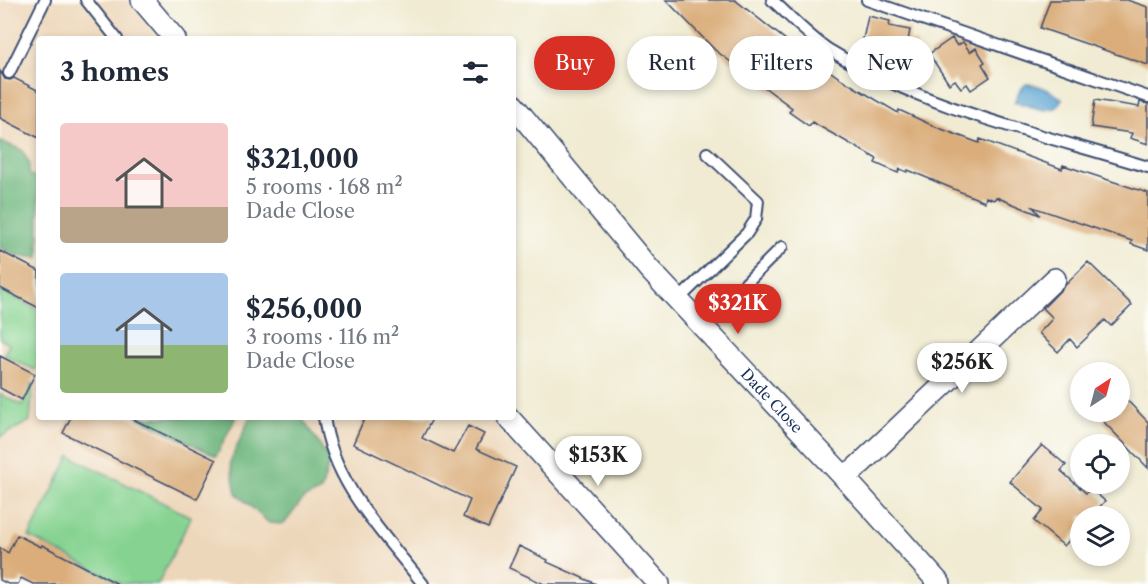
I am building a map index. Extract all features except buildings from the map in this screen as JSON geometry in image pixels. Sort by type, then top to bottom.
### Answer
[{"type":"street","points":[[142,0],[172,36]]},
{"type":"street","name":"Dade Close","points":[[516,109],[649,269],[843,476],[940,584]]},
{"type":"street","points":[[843,476],[855,469],[1054,279]]},
{"type":"street","points":[[511,420],[659,584]]},
{"type":"lane","points":[[9,73],[45,0]]},
{"type":"lane","points":[[86,0],[115,36]]},
{"type":"lane","points":[[772,0],[829,50],[889,82],[945,105],[1148,167]]},
{"type":"lane","points":[[867,0],[1148,98]]},
{"type":"lane","points":[[678,300],[747,233],[756,219],[759,201],[708,153]]},
{"type":"lane","points":[[703,326],[782,247]]},
{"type":"lane","points":[[324,420],[337,467],[356,499],[423,584]]},
{"type":"shaded area","points":[[0,0],[130,0],[160,36],[36,36],[36,420],[501,420],[651,584],[0,584]]},
{"type":"green space","points":[[0,141],[22,150],[29,163],[29,175],[36,177],[36,258],[15,255],[0,248]]},
{"type":"green space","points":[[0,290],[36,308],[35,370],[4,355],[9,344],[0,339]]},
{"type":"green space","points":[[33,382],[30,421],[0,437],[0,394],[22,405]]},
{"type":"green space","points":[[143,420],[234,420],[216,456]]},
{"type":"green space","points":[[249,420],[303,420],[330,460],[321,491],[303,499],[284,524],[269,523],[236,493],[230,462]]},
{"type":"green space","points":[[70,456],[191,517],[158,584],[122,584],[29,537]]},
{"type":"water","points":[[1026,84],[1045,88],[1062,99],[1056,108],[1044,110],[1014,102]]}]
